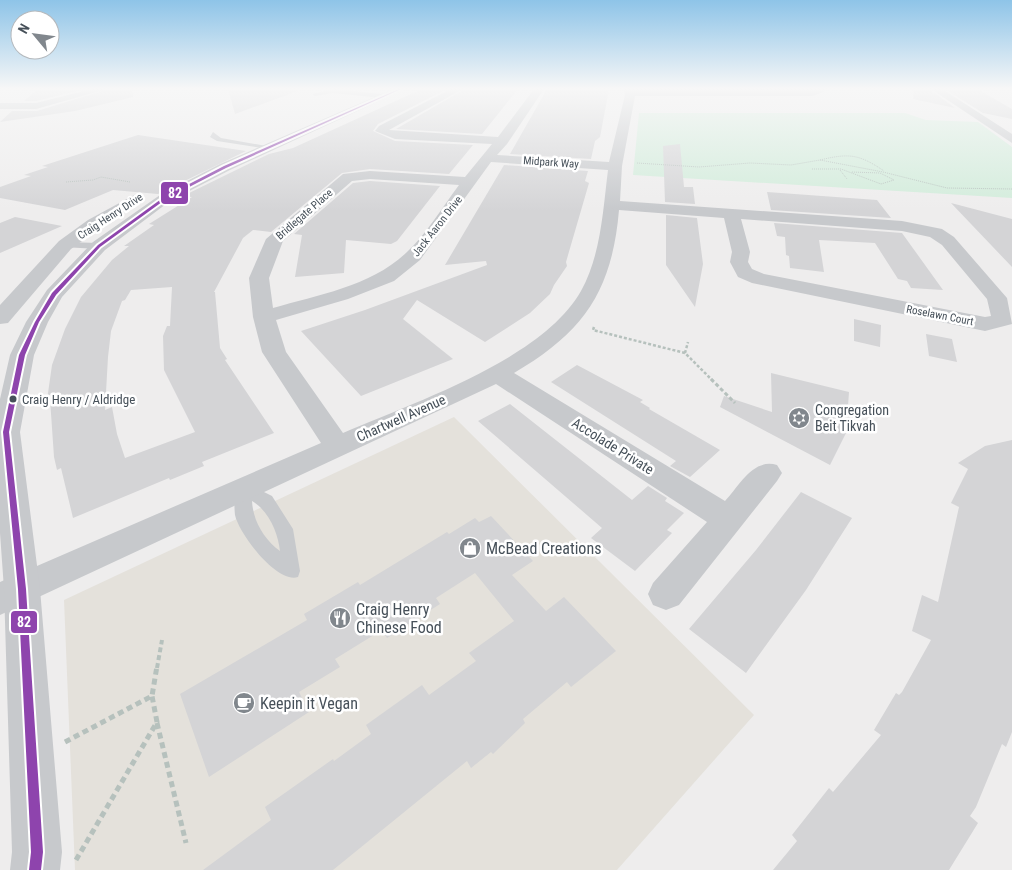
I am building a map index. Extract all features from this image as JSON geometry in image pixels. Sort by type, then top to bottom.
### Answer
[{"type":"street","name":"Craig Henry Drive","points":[[0,318],[65,245],[94,224],[153,189],[295,130]]},
{"type":"street","points":[[384,130],[381,131],[395,135],[503,141]]},
{"type":"street","name":"Jack Aaron Drive","points":[[264,317],[341,295],[387,277],[414,256],[487,158],[511,130]]},
{"type":"street","name":"Chartwell Avenue","points":[[11,594],[498,374],[516,364],[536,349],[572,316],[589,293],[598,273],[612,205],[615,166],[622,130]]},
{"type":"street","points":[[998,130],[1012,139]]},
{"type":"street","name":"Craig Henry Drive","points":[[35,870],[37,852],[32,759],[11,594],[3,433],[22,355],[37,322],[54,294],[99,246],[174,194],[260,145]]},
{"type":"street","name":"Midpark Way","points":[[487,158],[615,166]]},
{"type":"street","name":"Bridlegate Place","points":[[338,446],[274,352],[264,317],[259,278],[275,239],[348,177],[370,175],[470,182]]},
{"type":"street","name":"Roselawn Court","points":[[612,205],[902,226],[936,233],[948,241],[997,298],[1003,320],[985,324],[758,279],[745,273],[739,262],[741,252],[731,214]]},
{"type":"street","name":"Accolade Private","points":[[498,374],[728,519]]},
{"type":"street","points":[[666,594],[767,473]]},
{"type":"lane","points":[[213,134],[213,137],[219,140],[260,145]]},
{"type":"lane","points":[[65,245],[99,246]]},
{"type":"path","points":[[615,166],[630,163],[699,167],[750,163],[791,165],[820,160],[834,155],[850,155],[869,160],[888,173]]},
{"type":"path","points":[[820,160],[888,173],[924,184],[947,188],[1012,189]]},
{"type":"path","points":[[839,165],[847,179]]},
{"type":"path","points":[[812,169],[840,169],[873,182],[885,184],[894,180],[874,173],[850,172]]},
{"type":"path","points":[[66,182],[93,180],[101,177],[139,183]]},
{"type":"path","points":[[596,322],[593,330],[685,353],[735,403]]},
{"type":"path","points":[[685,353],[688,342]]},
{"type":"path","points":[[162,640],[152,696],[156,722],[186,843]]},
{"type":"path","points":[[32,759],[152,696]]},
{"type":"path","points":[[70,870],[156,722]]},
{"type":"shaded area","points":[[454,417],[754,715],[617,870],[75,870],[64,600]]},
{"type":"green space","points":[[637,130],[988,130],[1012,147],[1012,198],[633,175]]},
{"type":"building","points":[[333,130],[374,130],[373,131],[395,141],[473,145],[449,174],[370,169],[342,173],[271,232],[253,230],[243,238],[214,292],[220,348],[227,359],[225,360],[274,433],[202,462],[204,466],[170,480],[169,478],[73,518],[61,468],[57,470],[54,457],[50,399],[47,400],[52,365],[65,329],[81,297],[112,260],[129,246],[124,246],[154,225],[149,224],[192,197],[183,196],[269,154],[293,148]],"holes":[[[172,287],[170,326],[167,326],[163,336],[164,370],[195,432],[125,458],[117,434],[112,407],[105,410],[111,331],[122,301],[125,300],[131,290]]]},
{"type":"building","points":[[406,130],[486,130],[482,134]]},
{"type":"building","points":[[524,130],[601,130],[600,137],[595,141],[591,159],[510,154]]},
{"type":"building","points":[[138,135],[246,151],[158,194],[113,190],[65,210],[0,198],[0,187],[31,176],[24,175],[48,167],[42,166]]},
{"type":"building","points":[[680,144],[684,187],[693,187],[695,204],[665,202],[663,146]]},
{"type":"building","points":[[504,165],[588,171],[585,181],[589,183],[566,262],[567,266],[550,294],[530,313],[485,342],[417,300],[403,319],[453,359],[361,396],[301,331],[365,310],[487,265],[486,261],[445,265]]},
{"type":"building","points":[[370,181],[440,186],[397,241],[391,244],[346,240],[344,273],[295,277],[302,235],[294,234],[353,183]]},
{"type":"building","points":[[767,192],[877,200],[891,218],[771,210]]},
{"type":"building","points":[[951,203],[1012,219],[1012,267]]},
{"type":"building","points":[[666,215],[697,218],[703,264],[695,307],[666,265]]},
{"type":"building","points":[[15,217],[62,226],[0,253],[0,223]]},
{"type":"building","points":[[774,223],[902,233],[943,290],[911,288],[907,281],[898,279],[875,243],[819,240],[824,272],[790,268],[789,256],[786,255],[785,237],[777,236]]},
{"type":"building","points":[[854,319],[881,325],[880,347],[854,341]]},
{"type":"building","points":[[926,334],[952,339],[957,362],[929,356]]},
{"type":"building","points":[[577,365],[643,400],[640,402],[649,409],[720,450],[690,477],[670,466],[676,461],[551,382]]},
{"type":"building","name":"Congregation Beit Tikvah","points":[[771,373],[849,392],[848,406],[858,409],[830,465],[720,407],[724,396],[772,412]]},
{"type":"building","points":[[510,404],[632,500],[648,486],[667,498],[665,501],[684,513],[667,530],[672,533],[635,571],[591,538],[602,528],[478,421]]},
{"type":"building","points":[[1012,440],[1012,732],[1006,747],[1002,744],[976,807],[970,816],[978,823],[949,870],[773,870],[797,841],[792,835],[829,788],[833,792],[881,735],[874,730],[896,693],[899,695],[902,692],[931,640],[912,631],[922,595],[938,602],[959,507],[951,503],[968,469],[958,463],[985,446]]},
{"type":"building","points":[[801,492],[852,518],[806,590],[746,673],[689,629],[756,550]]},
{"type":"building","points":[[491,516],[533,561],[512,575],[546,611],[564,597],[616,651],[571,687],[567,682],[523,719],[525,723],[493,754],[491,752],[471,768],[467,761],[333,870],[203,870],[271,820],[265,807],[371,734],[366,725],[422,685],[429,695],[476,661],[469,653],[514,621],[475,573],[436,598],[440,604],[387,638],[382,630],[335,659],[340,667],[299,692],[309,712],[209,777],[180,694],[307,620],[304,614],[358,582],[360,585],[447,532],[449,534],[475,518],[479,522]]},
{"type":"transit line","name":"82","points":[[35,870],[37,852],[22,589],[6,432],[22,355],[37,322],[54,294],[99,246],[165,198],[225,167],[309,130]]},
{"type":"place","name":"Craig Henry / Aldridge","points":[[13,399]]},
{"type":"place","name":"Congregation Beit Tikvah","points":[[799,418]]},
{"type":"place","name":"McBead Creations","points":[[470,548]]},
{"type":"place","name":"Craig Henry Chinese Food","points":[[340,618]]},
{"type":"place","name":"Keepin it Vegan","points":[[244,703]]}]
